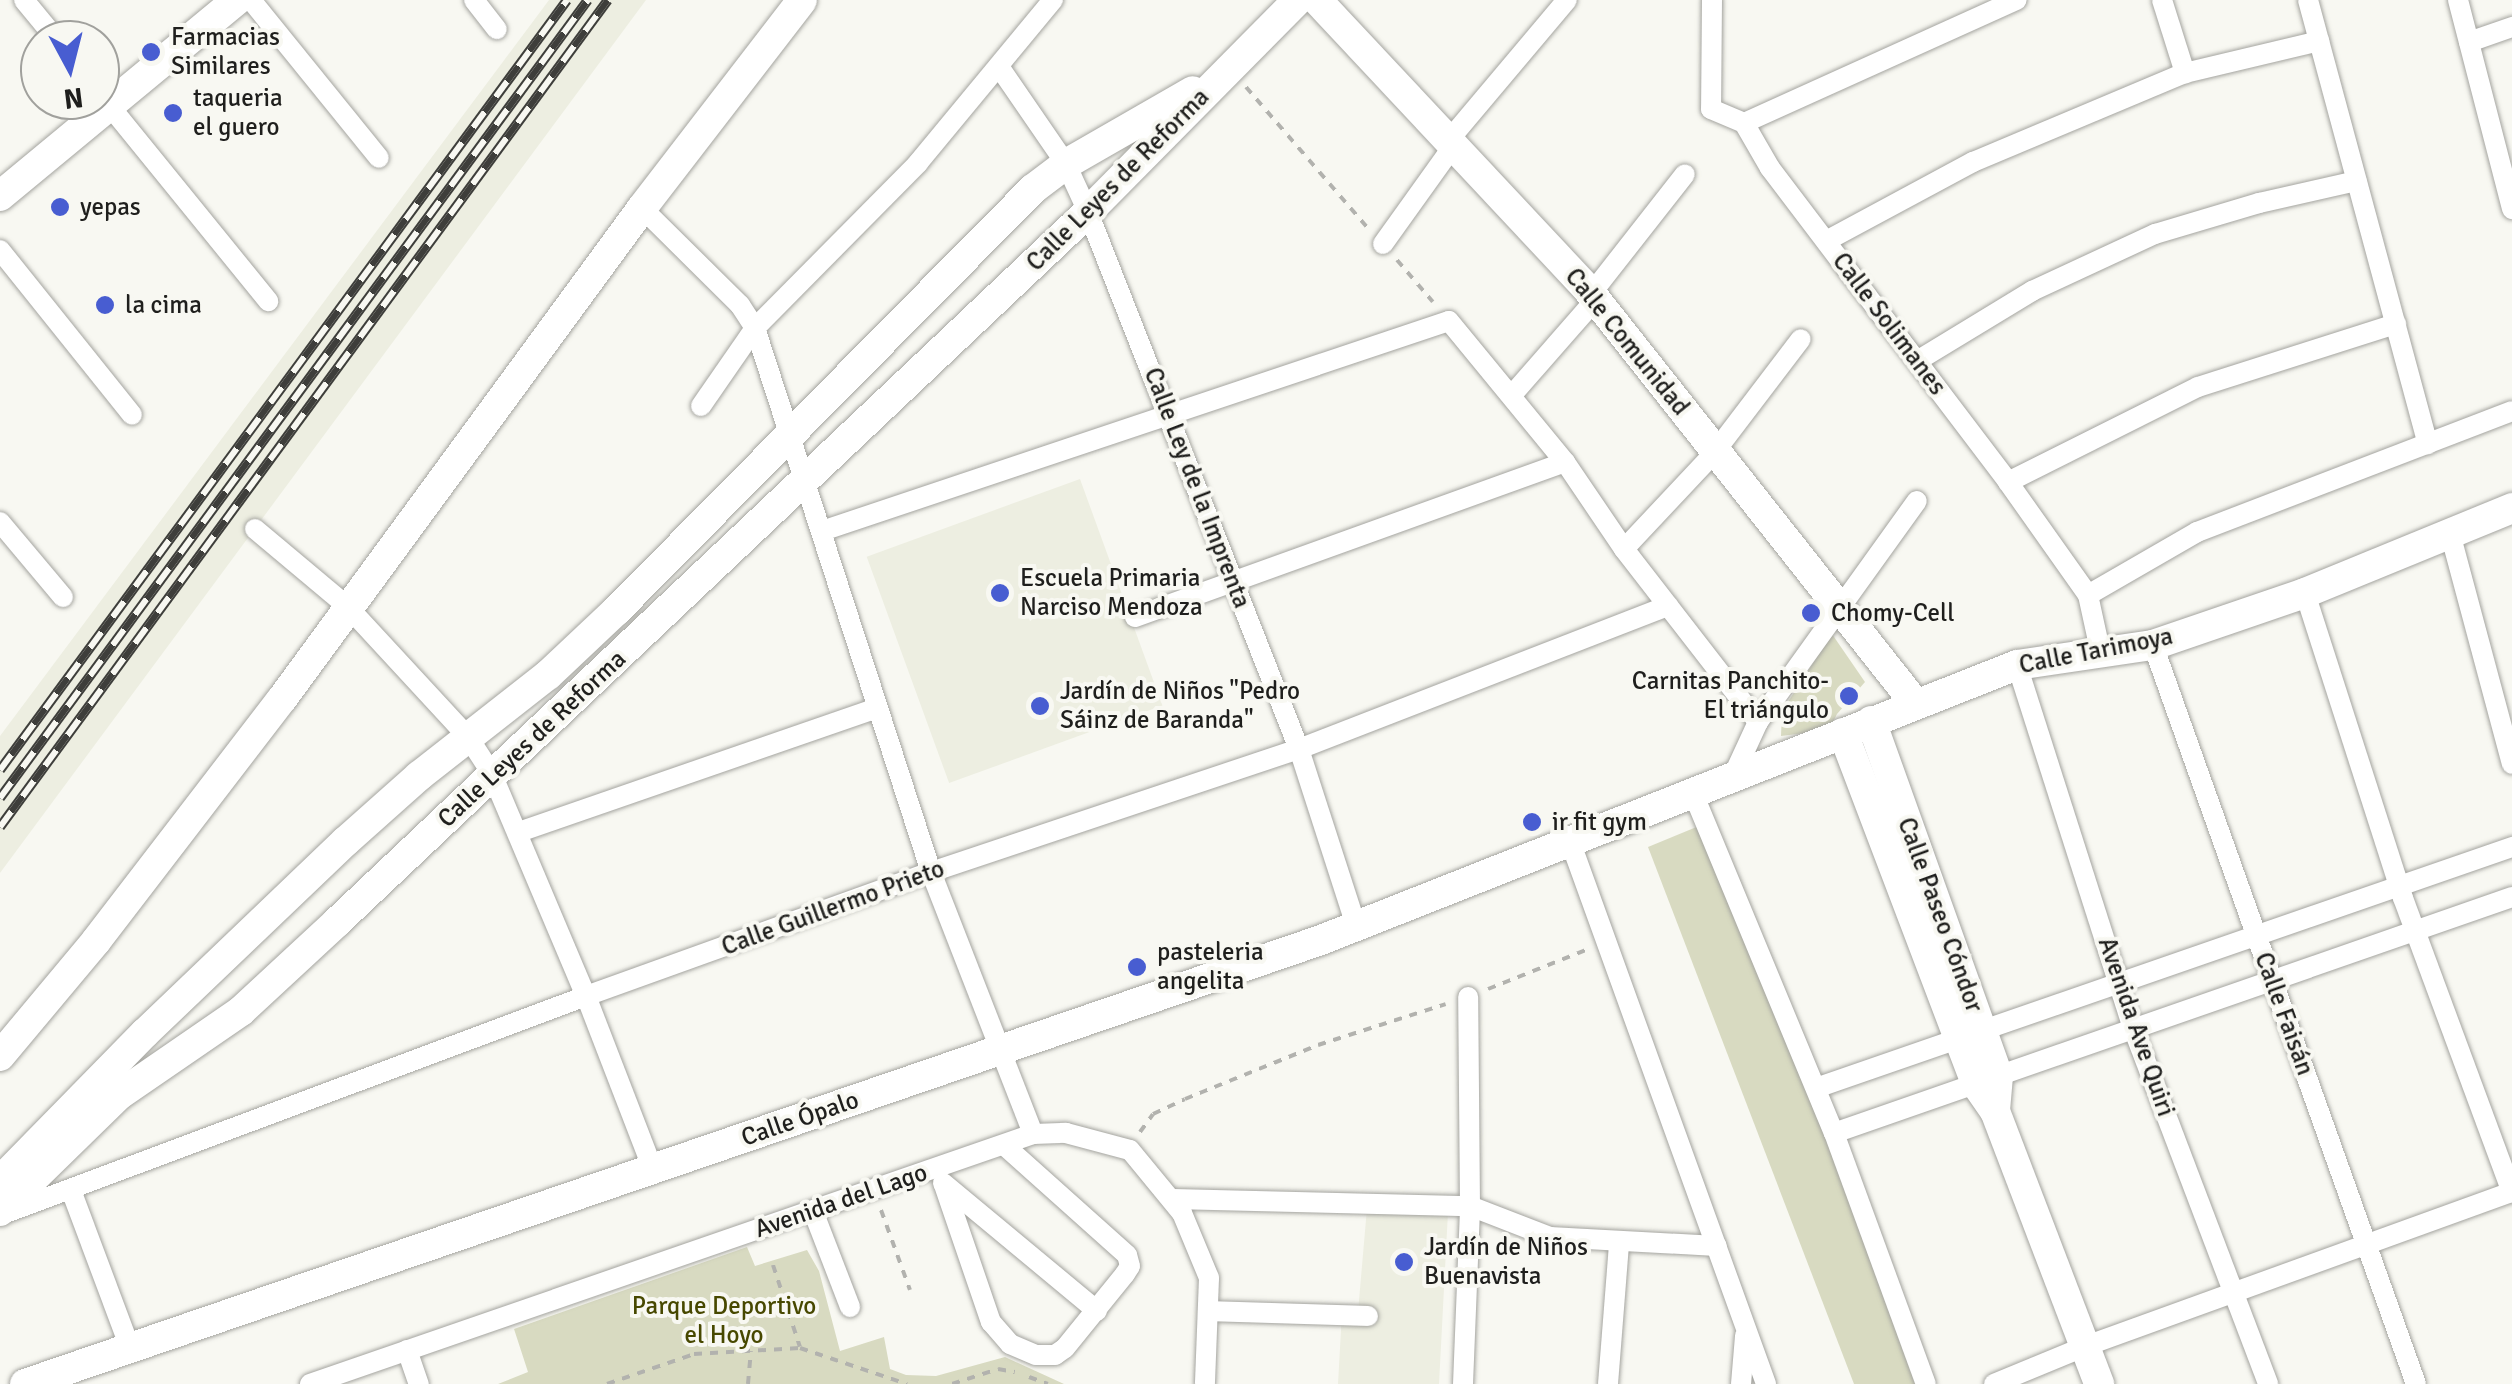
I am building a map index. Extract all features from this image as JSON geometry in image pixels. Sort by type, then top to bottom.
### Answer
[{"type":"main road","points":[[120,89],[237,0]]},
{"type":"main road","points":[[0,1056],[96,940],[642,208],[802,0]]},
{"type":"main road","points":[[1230,69],[1298,0]]},
{"type":"main road","name":"Calle Comunidad","points":[[1316,0],[1594,296],[1714,453],[1915,703]]},
{"type":"main road","name":"Calle Leyes de Reforma","points":[[0,1181],[145,1033],[346,841],[562,662],[790,437],[992,228],[1066,164],[1230,69]]},
{"type":"main road","name":"Calle Leyes de Reforma","points":[[0,1213],[118,1095],[240,1010],[804,483],[1088,212],[1230,69]]},
{"type":"main road","points":[[0,196],[83,120]]},
{"type":"main road","name":"Calle Tarimoya","points":[[1570,841],[2017,665],[2152,645],[2304,592],[2512,508]]},
{"type":"main road","name":"Calle Paseo Cóndor","points":[[1857,727],[2099,1384]]},
{"type":"main road","name":"Calle Ópalo","points":[[25,1384],[1002,1050],[1356,925],[1570,841]]},
{"type":"street","points":[[24,0],[40,20]]},
{"type":"street","points":[[252,0],[380,158]]},
{"type":"street","points":[[474,0],[497,29]]},
{"type":"street","points":[[701,406],[755,328],[918,163],[1000,68],[1052,0]]},
{"type":"street","points":[[1382,244],[1452,142],[1567,0]]},
{"type":"street","name":"Calle Solimanes","points":[[1712,0],[1711,109],[1744,123],[1770,168],[2008,482],[2088,596],[2100,650]]},
{"type":"street","points":[[1744,123],[2016,0]]},
{"type":"street","points":[[2162,0],[2185,73]]},
{"type":"street","points":[[2308,0],[2428,444]]},
{"type":"street","points":[[2458,0],[2512,210]]},
{"type":"street","points":[[2469,42],[2512,27]]},
{"type":"street","points":[[1826,241],[1973,162],[2185,73],[2320,41]]},
{"type":"street","name":"Calle Ley de la Imprenta","points":[[1000,68],[1066,164],[1088,212],[1170,412],[1299,749],[1356,925]]},
{"type":"street","points":[[120,118],[268,301]]},
{"type":"street","points":[[1512,395],[1594,296],[1685,174]]},
{"type":"street","points":[[1917,361],[2032,291],[2155,234],[2259,203],[2357,180]]},
{"type":"street","points":[[642,208],[740,305],[755,328],[932,872],[1032,1134]]},
{"type":"street","points":[[0,250],[132,415]]},
{"type":"street","points":[[822,531],[1449,321],[1565,462],[1624,549],[1758,722]]},
{"type":"street","points":[[2008,482],[2198,387],[2396,324]]},
{"type":"street","points":[[1624,549],[1714,453],[1801,339]]},
{"type":"street","points":[[2088,596],[2197,532],[2512,411]]},
{"type":"street","points":[[1135,617],[1565,462]]},
{"type":"street","points":[[1734,774],[1758,722],[1916,500]]},
{"type":"street","points":[[0,522],[63,597]]},
{"type":"street","points":[[255,529],[348,607],[468,738],[492,774],[586,996],[653,1170]]},
{"type":"street","points":[[2450,533],[2512,764]]},
{"type":"street","points":[[1994,1384],[2234,1291],[2369,1247],[2512,1192],[2398,886],[2304,592]]},
{"type":"street","name":"Calle Guillermo Prieto","points":[[0,1213],[932,872],[1299,749],[1668,606]]},
{"type":"street","name":"Calle Faisán","points":[[2152,645],[2416,1384]]},
{"type":"street","name":"Avenida Ave Quiri","points":[[2017,665],[2133,1028],[2268,1384]]},
{"type":"street","points":[[519,832],[877,708]]},
{"type":"street","points":[[1693,792],[1834,1133],[1926,1384]]},
{"type":"street","points":[[1570,841],[1766,1384]]},
{"type":"street","points":[[1816,1088],[2512,847]]},
{"type":"street","points":[[1834,1133],[2512,897]]},
{"type":"street","points":[[1463,1384],[1470,1206],[1468,997]]},
{"type":"street","name":"Avenida del Lago","points":[[310,1384],[874,1190],[941,1176],[1032,1134],[1090,1136],[1130,1150]]},
{"type":"street","points":[[941,1176],[990,1322],[1010,1344],[1036,1355],[1055,1355],[1097,1311],[1130,1266],[1127,1255],[1004,1145]]},
{"type":"street","points":[[1130,1150],[1173,1199],[1200,1248],[1209,1278],[1205,1384]]},
{"type":"street","points":[[941,1176],[1097,1311]]},
{"type":"street","points":[[71,1190],[130,1348]]},
{"type":"street","points":[[1173,1199],[1470,1206],[1550,1237],[1717,1246]]},
{"type":"street","points":[[814,1211],[850,1307]]},
{"type":"street","points":[[1608,1384],[1619,1242]]},
{"type":"street","points":[[1208,1311],[1368,1316]]},
{"type":"street","points":[[1742,1384],[1746,1326]]},
{"type":"street","points":[[408,1350],[419,1384]]},
{"type":"path","points":[[1230,69],[1449,321]]},
{"type":"path","points":[[1130,1150],[1153,1114],[1185,1099],[1318,1045],[1468,997],[1608,941]]},
{"type":"path","points":[[874,1190],[910,1290]]},
{"type":"path","points":[[773,1266],[800,1348]]},
{"type":"path","points":[[607,1384],[694,1354],[800,1348],[907,1384]]},
{"type":"path","points":[[748,1384],[751,1351]]},
{"type":"path","points":[[952,1384],[998,1369],[1048,1384]]},
{"type":"path","points":[[871,1372],[872,1384]]},
{"type":"shaded area","points":[[549,0],[646,0],[0,873],[0,736]]},
{"type":"shaded area","name":"Escuela Primaria Narciso Mendoza","points":[[1080,479],[1162,705],[949,783],[867,557]]},
{"type":"shaded area","name":"Jardín de Niños Buenavista","points":[[1367,1208],[1448,1212],[1439,1384],[1338,1384],[1342,1312],[1358,1312]]},
{"type":"green space","points":[[1832,634],[1865,682],[1837,714],[1829,730],[1781,736],[1782,711]]},
{"type":"green space","points":[[1711,821],[1915,1384],[1854,1384],[1648,847]]},
{"type":"green space","name":"Parque Deportivo el Hoyo","points":[[747,1247],[755,1266],[807,1250],[819,1271],[840,1351],[884,1337],[890,1369],[906,1375],[936,1376],[1005,1357],[1064,1384],[498,1384],[528,1372],[514,1329]]},
{"type":"railway","points":[[0,770],[567,0]]},
{"type":"railway","points":[[0,798],[588,0]]},
{"type":"railway","points":[[0,827],[608,0]]},
{"type":"place","name":"Farmacias Similares","points":[[151,52]]},
{"type":"place","name":"taqueria el guero","points":[[173,113]]},
{"type":"place","name":"yepas","points":[[60,207]]},
{"type":"place","name":"la cima","points":[[105,305]]},
{"type":"place","name":"Escuela Primaria Narciso Mendoza","points":[[1000,593]]},
{"type":"place","name":"Chomy-Cell","points":[[1811,613]]},
{"type":"place","name":"Carnitas Panchito- El triángulo","points":[[1849,696]]},
{"type":"place","name":"Jardín de Niños \"Pedro Sáinz de Baranda\"","points":[[1040,706]]},
{"type":"place","name":"ir fit gym","points":[[1532,822]]},
{"type":"place","name":"pasteleria angelita","points":[[1137,967]]},
{"type":"place","name":"Jardín de Niños Buenavista","points":[[1404,1262]]}]
